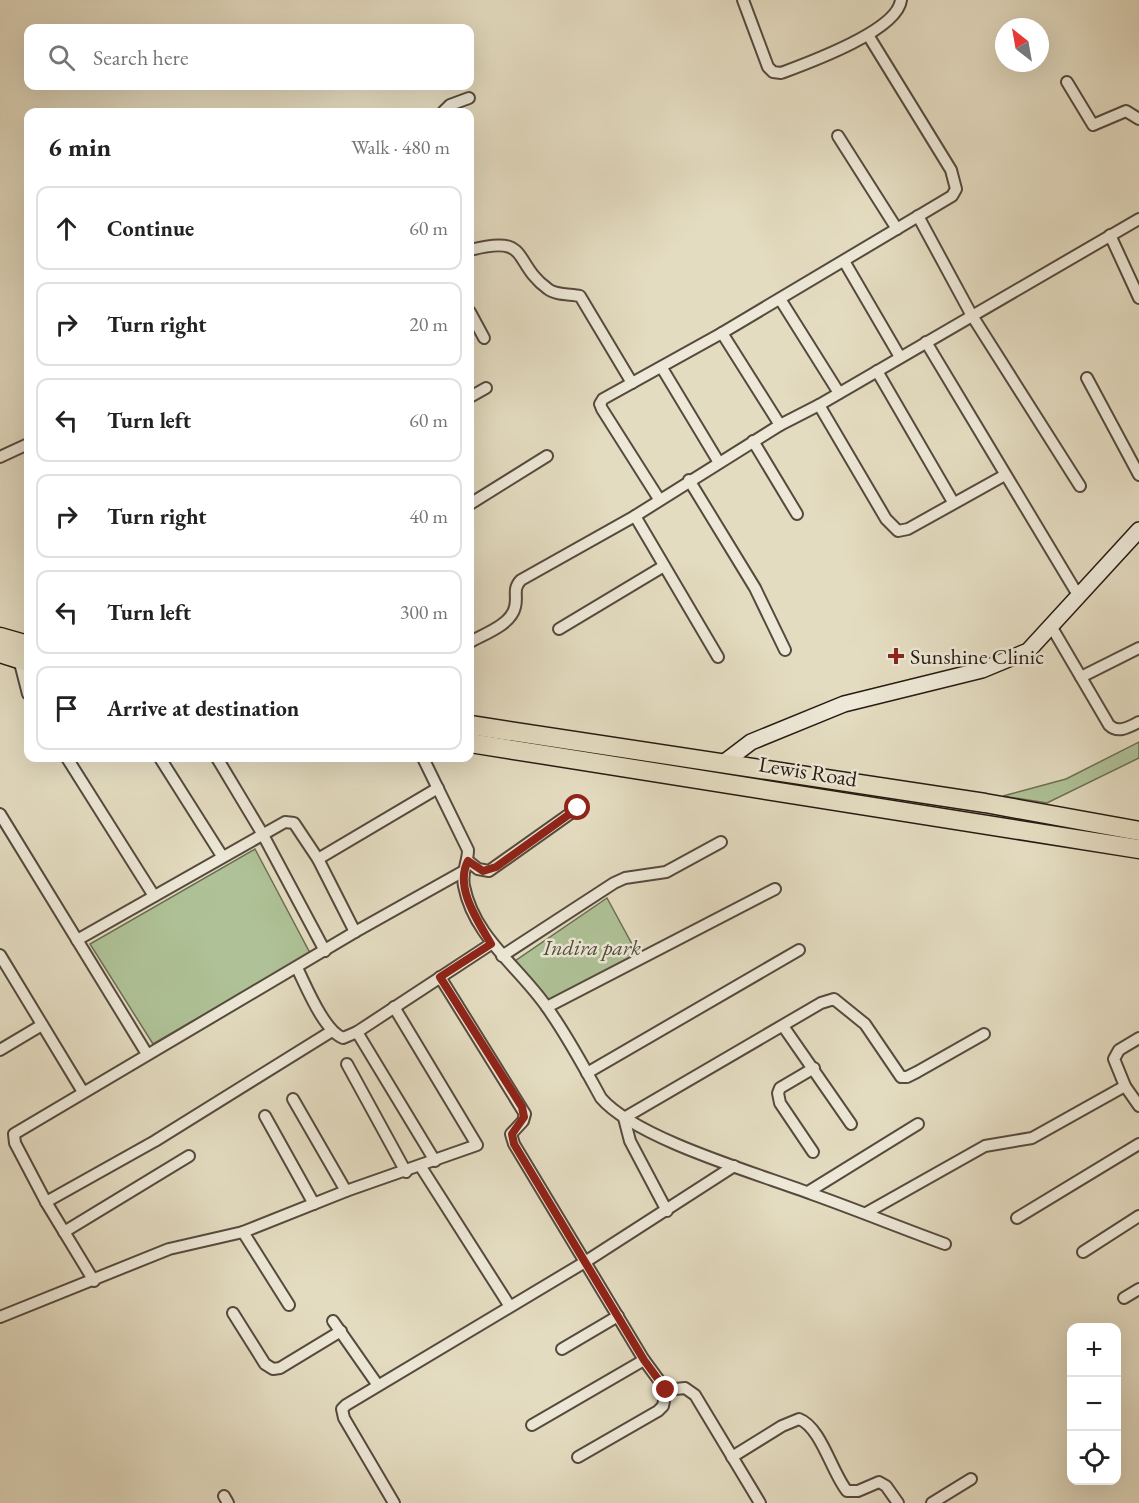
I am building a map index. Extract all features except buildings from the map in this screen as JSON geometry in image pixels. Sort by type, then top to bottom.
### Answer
[{"type":"main road","points":[[0,637],[24,655]]},
{"type":"main road","points":[[0,653],[24,656]]},
{"type":"main road","name":"Lewis Road","points":[[474,726],[503,740],[794,793],[1139,849]]},
{"type":"main road","name":"Lewis Road","points":[[474,742],[503,740],[722,764],[985,803],[1139,831]]},
{"type":"main road","points":[[794,793],[795,775]]},
{"type":"street","points":[[743,0],[762,55],[773,72],[781,73],[867,35],[896,14],[901,0]]},
{"type":"street","points":[[659,499],[600,404],[603,399],[662,368],[844,261],[951,196],[956,189],[956,181],[867,35]]},
{"type":"street","points":[[1067,82],[1093,125],[1126,111],[1139,119]]},
{"type":"street","points":[[447,108],[469,98]]},
{"type":"street","points":[[838,136],[897,229]]},
{"type":"street","points":[[918,216],[971,314],[1080,486]]},
{"type":"street","points":[[474,640],[508,620],[516,606],[514,592],[521,580],[634,516],[718,461],[1139,219]]},
{"type":"street","points":[[1110,235],[1139,298]]},
{"type":"street","points":[[474,249],[504,244],[513,247],[534,275],[550,291],[580,296],[632,383]]},
{"type":"street","points":[[844,261],[900,357]]},
{"type":"street","points":[[780,299],[839,393]]},
{"type":"street","points":[[474,319],[484,338]]},
{"type":"street","points":[[722,333],[780,425]]},
{"type":"street","points":[[926,342],[1078,595]]},
{"type":"street","points":[[662,368],[718,461]]},
{"type":"street","points":[[877,371],[953,502]]},
{"type":"street","points":[[1087,378],[1139,475]]},
{"type":"street","points":[[474,395],[486,388]]},
{"type":"street","points":[[819,405],[893,528],[898,531],[908,530],[953,502],[1005,475]]},
{"type":"street","points":[[753,441],[797,514]]},
{"type":"street","points":[[0,457],[24,446]]},
{"type":"street","points":[[474,502],[547,456]]},
{"type":"street","points":[[689,480],[755,588],[785,650]]},
{"type":"street","points":[[634,516],[718,657]]},
{"type":"street","points":[[722,764],[751,742],[844,704],[982,670],[1028,651],[1139,530]]},
{"type":"street","points":[[559,628],[664,566]]},
{"type":"street","points":[[1051,626],[1113,729],[1120,730],[1139,722]]},
{"type":"street","points":[[1081,677],[1139,648]]},
{"type":"street","points":[[70,762],[154,896]]},
{"type":"street","points":[[163,762],[222,856]]},
{"type":"street","points":[[219,762],[262,833],[325,951]]},
{"type":"street","points":[[94,1281],[46,1203],[15,1143],[14,1134],[355,932],[462,873],[468,861],[468,850],[455,818],[425,762]]},
{"type":"street","points":[[318,859],[438,788]]},
{"type":"street","points":[[468,861],[483,871],[496,867],[578,808]]},
{"type":"street","points":[[1,819],[147,1054]]},
{"type":"street","points":[[77,940],[276,824],[294,823],[318,859],[355,932]]},
{"type":"street","points":[[501,956],[614,882],[666,872],[721,842]]},
{"type":"street","points":[[462,873],[469,902],[491,944],[501,956],[512,962],[547,1007],[601,1098],[624,1118],[735,1166],[945,1244]]},
{"type":"street","points":[[547,1007],[775,889]]},
{"type":"street","points":[[297,968],[332,1031],[343,1038],[357,1032],[491,944]]},
{"type":"street","points":[[587,1072],[799,950]]},
{"type":"street","points":[[0,955],[4,972],[42,1025],[83,1092]]},
{"type":"street","points":[[440,977],[522,1107],[524,1117],[512,1134],[512,1140],[644,1360],[666,1390],[663,1406],[658,1411],[578,1457]]},
{"type":"street","points":[[624,1118],[821,1003],[834,999],[849,1014],[865,1024],[896,1073],[907,1077],[984,1034]]},
{"type":"street","points":[[0,1317],[169,1249],[243,1232],[346,1191],[421,1167],[477,1145],[394,1007]]},
{"type":"street","points":[[0,1050],[42,1025]]},
{"type":"street","points":[[783,1026],[851,1124]]},
{"type":"street","points":[[46,1203],[155,1141],[332,1031]]},
{"type":"street","points":[[357,1032],[435,1161]]},
{"type":"street","points":[[1139,1038],[1119,1050],[1114,1059],[1125,1086],[1139,1106]]},
{"type":"street","points":[[347,1064],[406,1172]]},
{"type":"street","points":[[813,1152],[780,1103],[777,1093],[780,1088],[814,1068]]},
{"type":"street","points":[[866,1213],[985,1146],[1032,1137],[1125,1086]]},
{"type":"street","points":[[293,1099],[346,1191]]},
{"type":"street","points":[[266,1116],[314,1204]]},
{"type":"street","points":[[624,1118],[630,1141],[667,1211]]},
{"type":"street","points":[[808,1192],[918,1124]]},
{"type":"street","points":[[1017,1218],[1139,1144]]},
{"type":"street","points":[[64,1232],[189,1156]]},
{"type":"street","points":[[394,1503],[342,1414],[346,1405],[509,1305],[585,1262],[735,1166]]},
{"type":"street","points":[[421,1167],[509,1305]]},
{"type":"street","points":[[1083,1252],[1139,1216]]},
{"type":"street","points":[[243,1232],[289,1305]]},
{"type":"street","points":[[1124,1298],[1139,1289]]},
{"type":"street","points":[[233,1313],[265,1364],[273,1370],[341,1331]]},
{"type":"street","points":[[562,1349],[618,1316]]},
{"type":"street","points":[[333,1321],[377,1384]]},
{"type":"street","points":[[532,1425],[644,1360]]},
{"type":"street","points":[[666,1390],[678,1387],[691,1390],[760,1503]]},
{"type":"street","points":[[732,1457],[782,1426],[799,1419],[807,1422],[814,1432],[847,1491],[858,1491],[879,1482],[886,1486],[898,1503]]},
{"type":"street","points":[[932,1503],[971,1479]]},
{"type":"green space","points":[[1139,742],[1139,758],[1047,803],[1003,796],[1066,779]]},
{"type":"green space","points":[[255,849],[310,953],[153,1044],[90,944]]},
{"type":"green space","name":"Indira park","points":[[607,898],[639,957],[551,1006],[515,961]]},
{"type":"place","name":"Sunshine Clinic","points":[[896,656]]},
{"type":"route","points":[[578,808],[489,871],[478,869],[468,861],[462,873],[464,887],[469,902],[491,944],[440,977],[522,1107],[525,1114],[523,1121],[512,1134],[514,1144],[644,1360],[666,1390]]}]
